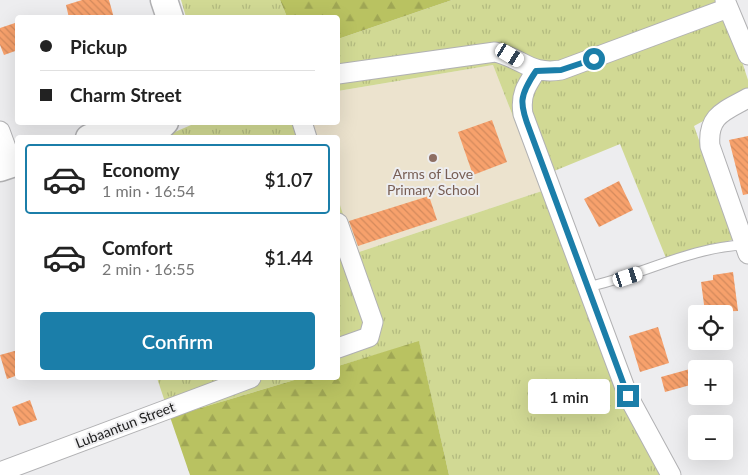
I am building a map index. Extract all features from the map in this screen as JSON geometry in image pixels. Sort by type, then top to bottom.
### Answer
[{"type":"street","points":[[164,0],[169,15]]},
{"type":"street","points":[[340,74],[496,52],[510,55],[536,71],[549,72],[576,66],[726,4],[748,55]]},
{"type":"street","points":[[536,71],[525,88],[521,99],[523,114],[628,396],[671,475]]},
{"type":"street","points":[[746,250],[710,146],[709,134],[712,123],[718,115],[748,98]]},
{"type":"street","points":[[97,135],[124,125]]},
{"type":"street","points":[[146,135],[155,132],[162,125]]},
{"type":"street","points":[[0,131],[9,172]]},
{"type":"street","points":[[340,229],[373,322],[369,337],[340,347]]},
{"type":"street","name":"Lubaantun Street","points":[[0,472],[246,380]]},
{"type":"lane","points":[[586,287],[613,282],[720,246],[746,250]]},
{"type":"shaded area","name":"Arms of Love Primary School","points":[[493,65],[542,191],[356,253],[340,205],[340,135],[316,135],[313,125],[340,125],[340,91]]},
{"type":"green space","points":[[181,0],[280,0],[286,15],[185,15]]},
{"type":"green space","points":[[280,0],[452,0],[340,38],[340,15],[286,15]]},
{"type":"green space","points":[[452,0],[722,0],[748,80],[748,97],[694,126],[734,239],[668,263],[620,144],[537,178],[493,65],[340,91],[340,38]]},
{"type":"green space","points":[[191,125],[313,125],[316,135],[168,135]]},
{"type":"green space","points":[[542,191],[625,410],[666,475],[449,475],[419,342],[340,365],[340,205],[356,253]]},
{"type":"green space","points":[[419,341],[449,475],[190,475],[170,417],[294,380],[340,380],[340,365]]},
{"type":"green space","points":[[158,380],[294,380],[170,417]]},
{"type":"building","points":[[82,0],[109,0],[113,15],[68,15],[66,5]]},
{"type":"building","points":[[15,23],[15,51],[4,55],[0,45],[0,28]]},
{"type":"building","points":[[492,120],[507,162],[473,175],[458,132]]},
{"type":"building","points":[[748,136],[748,194],[743,195],[729,140]]},
{"type":"building","points":[[619,181],[633,210],[599,227],[584,199]]},
{"type":"building","points":[[429,196],[437,220],[358,246],[349,221]]},
{"type":"building","points":[[733,272],[738,311],[733,311],[733,305],[704,305],[701,282],[713,280],[713,275]]},
{"type":"building","points":[[658,327],[669,363],[640,372],[629,336]]},
{"type":"building","points":[[15,351],[15,376],[7,379],[0,355]]},
{"type":"building","points":[[688,370],[688,386],[665,392],[661,377]]},
{"type":"building","points":[[30,400],[37,420],[19,426],[12,407]]},
{"type":"place","name":"Arms of Love Primary School","points":[[433,158]]},
{"type":"route","points":[[594,59],[561,70],[549,72],[536,71],[525,88],[521,99],[523,114],[628,396]]}]
